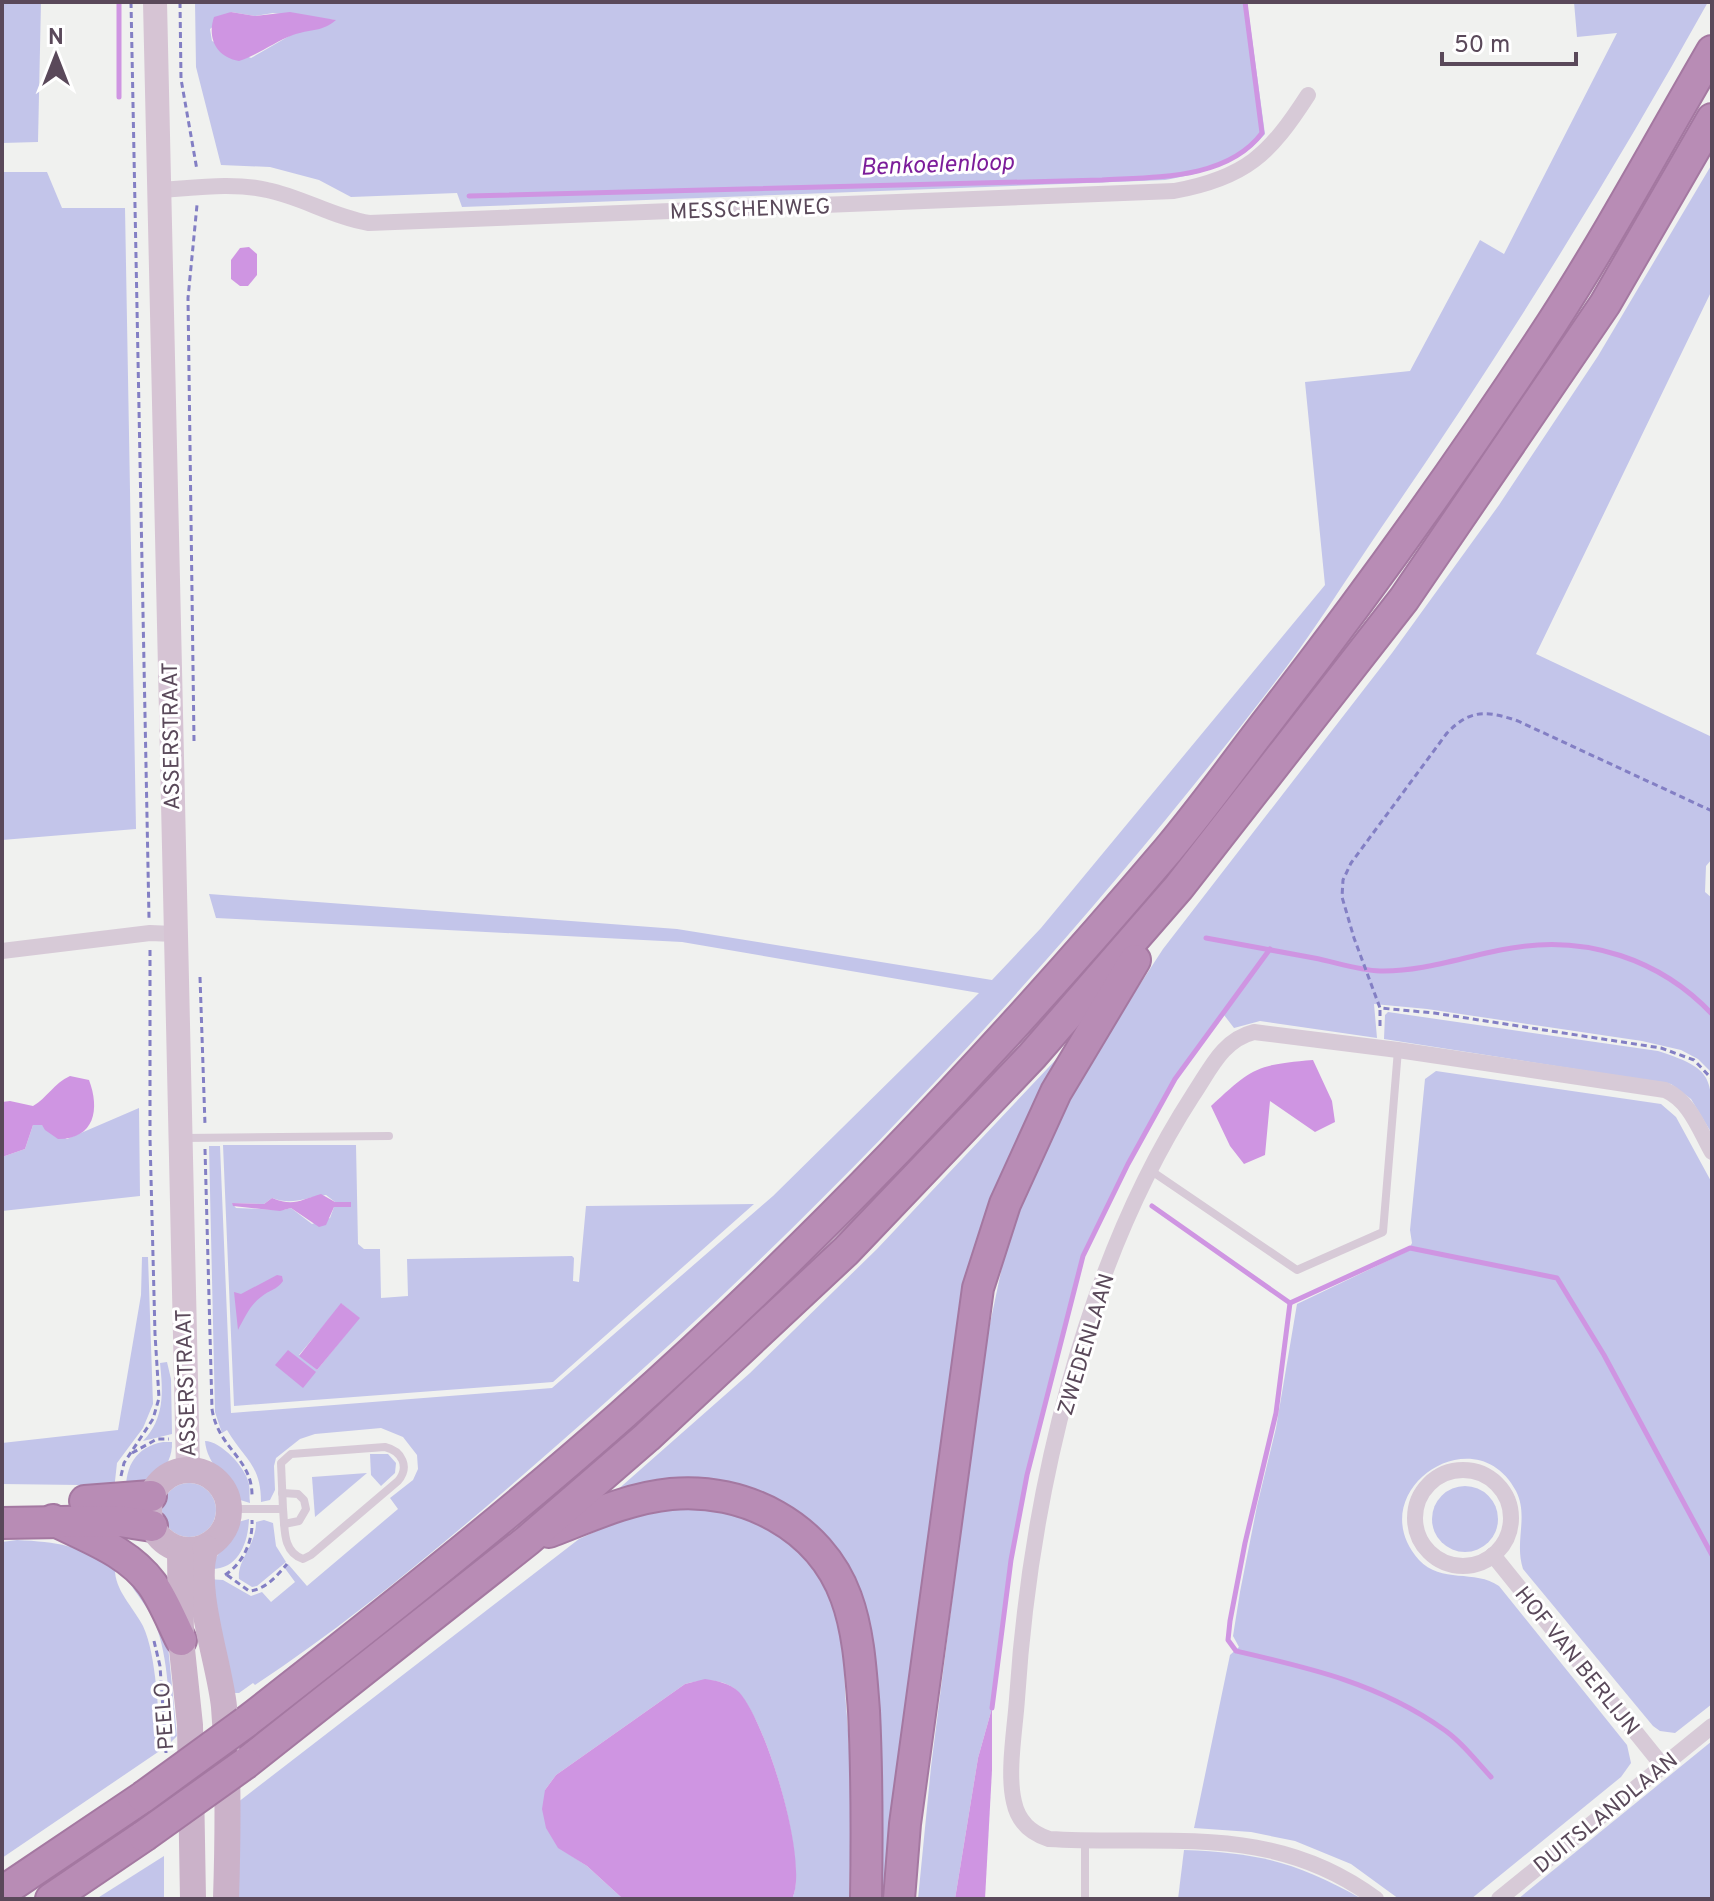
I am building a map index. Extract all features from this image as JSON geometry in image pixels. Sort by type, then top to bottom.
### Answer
[{"type":"highway","points":[[2,1892],[143,1797],[246,1722],[508,1514],[625,1412],[778,1269],[1008,1032],[1171,846],[1322,650],[1442,486],[1554,319],[1712,51]]},
{"type":"highway","points":[[51,1899],[246,1763],[528,1540],[647,1437],[846,1251],[1032,1056],[1179,887],[1404,599],[1605,304],[1712,119]]},
{"type":"highway","points":[[899,1899],[907,1809],[978,1288],[1005,1204],[1056,1092],[1179,887]]},
{"type":"highway","points":[[528,1540],[647,1498],[695,1493],[750,1502],[775,1514],[810,1542],[826,1560],[846,1597],[859,1657],[868,1790],[866,1899]]},
{"type":"highway","points":[[2,1505],[122,1500],[152,1511]]},
{"type":"highway","points":[[2,1523],[120,1521],[152,1511]]},
{"type":"highway","points":[[53,1520],[111,1548],[131,1563],[151,1583],[181,1640]]},
{"type":"main road","name":"ASSERSTRAAT","points":[[155,2],[159,190],[162,934],[179,1138],[188,1469]]},
{"type":"main road","points":[[193,1549],[216,1541],[241,1509],[217,1479],[204,1471],[188,1469],[164,1479],[152,1511],[159,1537],[203,1554],[203,1593],[224,1707],[226,1899]]},
{"type":"main road","name":"PEELO","points":[[193,1549],[181,1640],[190,1725],[193,1899]]},
{"type":"street","name":"MESSCHENWEG","points":[[159,190],[197,187],[268,190],[348,219],[369,223],[1174,191],[1209,184],[1236,173],[1265,152],[1285,130],[1308,95]]},
{"type":"street","points":[[2,951],[162,934]]},
{"type":"street","name":"ZWEDENLAAN","points":[[1376,1899],[1329,1869],[1280,1851],[1226,1843],[1049,1839],[1028,1829],[1016,1811],[1013,1767],[1029,1580],[1066,1401],[1100,1286],[1117,1242],[1173,1126],[1221,1052],[1244,1034],[1267,1032],[1665,1090],[1677,1096],[1689,1110],[1712,1152]]},
{"type":"street","points":[[1451,1471],[1481,1473],[1494,1481],[1504,1492],[1510,1506],[1511,1521],[1508,1536],[1493,1555],[1470,1566],[1453,1566],[1437,1559],[1425,1548],[1416,1533],[1414,1516],[1425,1487],[1451,1471]]},
{"type":"street","name":"HOF VAN BERLIJN","points":[[1493,1555],[1662,1765]]},
{"type":"street","name":"DUITSLANDLAAN","points":[[1499,1899],[1712,1726]]},
{"type":"lane","points":[[1150,1170],[1297,1270],[1383,1232],[1398,1050]]},
{"type":"lane","points":[[179,1138],[389,1136]]},
{"type":"lane","points":[[385,1447],[397,1452],[404,1461],[404,1472],[398,1481],[303,1559],[294,1556],[286,1540],[282,1493],[281,1463],[291,1454],[385,1447]]},
{"type":"lane","points":[[282,1493],[298,1494],[304,1500],[306,1509],[299,1521],[284,1524]]},
{"type":"lane","points":[[241,1509],[283,1509]]},
{"type":"lane","points":[[1085,1840],[1085,1899]]},
{"type":"path","name":"ASSERSTRAAT","points":[[131,2],[162,934],[151,1167],[159,1398],[153,1419],[131,1453]]},
{"type":"path","name":"ASSERSTRAAT","points":[[180,2],[181,79],[196,160],[197,187],[187,329],[194,742]]},
{"type":"path","points":[[1380,1048],[1380,1008],[1354,938],[1341,888],[1346,871],[1447,733],[1469,716],[1487,712],[1518,721],[1712,811]]},
{"type":"path","name":"ASSERSTRAAT","points":[[199,965],[212,1409],[221,1437],[249,1472],[241,1509]]},
{"type":"path","points":[[1380,1008],[1434,1013],[1661,1048],[1694,1060],[1712,1079]]},
{"type":"path","points":[[227,1575],[249,1591],[262,1588],[282,1570]]},
{"type":"path","name":"PEELO","points":[[151,1629],[160,1666],[166,1758]]},
{"type":"shaded area","points":[[2,2],[41,2],[38,142],[2,143]]},
{"type":"shaded area","points":[[195,2],[1247,2],[1265,134],[1244,153],[1220,166],[1165,180],[462,207],[457,193],[351,197],[319,180],[270,167],[221,165],[196,67]],"holes":[[[231,12],[255,16],[273,13],[335,20],[291,35],[251,58],[212,41],[210,29]]]},
{"type":"shaded area","points":[[1574,2],[1708,2],[1551,269],[1467,399],[1272,686],[1117,878],[1035,972],[867,1154],[779,1241],[597,1410],[431,1553],[300,1654],[255,1685],[253,1683],[239,1693],[232,1693],[207,1579],[223,1580],[251,1596],[262,1592],[271,1602],[295,1582],[284,1567],[288,1564],[307,1586],[398,1509],[390,1498],[413,1480],[418,1469],[417,1455],[403,1437],[381,1428],[315,1434],[300,1439],[276,1458],[275,1490],[270,1500],[261,1502],[255,1470],[227,1430],[222,1433],[215,1412],[209,1146],[220,1146],[231,1413],[552,1388],[773,1196],[979,993],[682,942],[216,918],[209,894],[677,929],[992,980],[1041,928],[1325,585],[1305,382],[1410,371],[1480,240],[1504,254],[1617,33],[1577,37]]},
{"type":"shaded area","points":[[231,12],[255,16],[290,12],[336,20],[321,28],[286,38],[239,61],[219,51],[213,39],[214,17]]},
{"type":"shaded area","points":[[1712,164],[1712,290],[1536,654],[1712,737],[1712,859],[1706,866],[1705,892],[1712,898],[1712,1073],[1698,1059],[1681,1050],[1642,1041],[1427,1009],[1374,1004],[1377,1038],[1260,1021],[1234,1028],[1224,1015],[1198,1045],[1162,1100],[1083,1256],[1027,1475],[1011,1560],[992,1708],[978,1758],[955,1899],[918,1899],[931,1767],[983,1357],[1007,1243],[1025,1188],[1062,1111],[1163,949],[1392,653],[1499,505],[1598,356]]},
{"type":"shaded area","points":[[2,172],[47,172],[62,208],[125,208],[136,829],[2,840]]},
{"type":"shaded area","points":[[249,247],[257,254],[257,275],[248,286],[240,286],[231,279],[231,260],[240,248]]},
{"type":"shaded area","points":[[1388,1012],[1658,1051],[1676,1057],[1700,1070],[1706,1078],[1710,1087],[1712,1134],[1691,1099],[1671,1084],[1384,1039],[1385,1015]]},
{"type":"shaded area","points":[[1082,1032],[1005,1182],[889,1899],[882,1899],[883,1820],[862,1635],[796,1518],[615,1492],[750,1373],[877,1249]]},
{"type":"shaded area","points":[[1313,1060],[1332,1101],[1335,1122],[1315,1132],[1270,1101],[1265,1155],[1244,1164],[1230,1146],[1211,1106],[1256,1070]]},
{"type":"shaded area","points":[[1436,1071],[1661,1104],[1676,1117],[1712,1183],[1712,1704],[1675,1733],[1660,1731],[1653,1726],[1523,1569],[1520,1501],[1498,1469],[1475,1459],[1451,1461],[1430,1471],[1413,1488],[1403,1510],[1404,1534],[1419,1560],[1437,1572],[1479,1578],[1499,1586],[1627,1745],[1631,1763],[1621,1777],[1471,1899],[1399,1899],[1351,1864],[1295,1841],[1251,1832],[1194,1828],[1230,1655],[1239,1647],[1233,1636],[1240,1592],[1276,1428],[1297,1304],[1408,1251],[1412,1243],[1410,1230],[1425,1079]]},
{"type":"shaded area","points":[[70,1076],[89,1080],[94,1111],[87,1128],[70,1138],[58,1139],[42,1125],[33,1125],[25,1149],[2,1157],[2,1102],[33,1106]]},
{"type":"shaded area","points":[[139,1108],[140,1196],[2,1211],[2,1157],[25,1149],[33,1125],[42,1125],[67,1139]]},
{"type":"shaded area","points":[[223,1145],[356,1145],[358,1244],[364,1249],[380,1249],[381,1298],[408,1296],[407,1259],[572,1256],[573,1281],[579,1282],[586,1206],[754,1204],[553,1382],[234,1406]],"holes":[[[326,1195],[335,1202],[350,1202],[351,1206],[334,1207],[330,1218],[312,1224],[291,1208],[236,1208],[232,1203],[264,1204],[272,1198],[293,1201]],[[342,1304],[359,1318],[317,1370],[299,1355]]]},
{"type":"shaded area","points":[[321,1194],[335,1202],[351,1202],[351,1207],[334,1207],[326,1225],[319,1227],[291,1208],[280,1211],[233,1206],[232,1203],[264,1204],[272,1198],[292,1202]]},
{"type":"shaded area","points":[[142,1257],[148,1257],[153,1404],[143,1428],[117,1463],[114,1490],[95,1491],[80,1485],[2,1484],[2,1443],[118,1430],[141,1295]]},
{"type":"shaded area","points":[[277,1275],[282,1276],[283,1281],[254,1304],[238,1330],[234,1292],[241,1294]]},
{"type":"shaded area","points":[[341,1303],[360,1318],[317,1370],[299,1356]]},
{"type":"shaded area","points":[[288,1350],[316,1372],[303,1388],[275,1365]]},
{"type":"shaded area","points":[[167,1362],[171,1379],[172,1434],[143,1441],[159,1414],[162,1394],[160,1363]]},
{"type":"shaded area","points":[[205,1441],[218,1445],[238,1463],[249,1484],[250,1503],[237,1499],[209,1457]]},
{"type":"shaded area","points":[[172,1442],[169,1460],[164,1468],[151,1480],[126,1492],[134,1459],[146,1448]]},
{"type":"shaded area","points":[[370,1454],[388,1454],[396,1463],[395,1473],[381,1486],[371,1475]]},
{"type":"shaded area","points":[[367,1473],[315,1517],[312,1477]]},
{"type":"shaded area","points":[[189,1483],[208,1491],[216,1510],[208,1529],[189,1537],[170,1529],[162,1510],[170,1491]]},
{"type":"shaded area","points":[[1465,1486],[1478,1489],[1488,1496],[1495,1506],[1498,1519],[1495,1532],[1488,1542],[1478,1549],[1465,1552],[1452,1549],[1442,1542],[1435,1532],[1432,1519],[1435,1506],[1442,1496],[1452,1489]]},
{"type":"shaded area","points":[[699,1505],[738,1513],[778,1534],[810,1564],[832,1603],[842,1645],[848,1729],[849,1899],[792,1899],[796,1881],[794,1855],[781,1788],[770,1754],[745,1700],[732,1687],[709,1681],[685,1684],[556,1775],[545,1790],[558,1847],[587,1866],[623,1899],[231,1899],[233,1806],[579,1539],[632,1515],[672,1506]]},
{"type":"shaded area","points":[[249,1519],[240,1554],[228,1565],[210,1569],[238,1522]]},
{"type":"shaded area","points":[[264,1520],[273,1523],[276,1546],[286,1562],[252,1587],[239,1579],[239,1572],[256,1522]]},
{"type":"shaded area","points":[[17,1540],[68,1546],[115,1565],[120,1589],[148,1639],[156,1686],[161,1750],[2,1858],[2,1542]]},
{"type":"shaded area","points":[[129,1575],[167,1636],[177,1736],[171,1742],[168,1681],[160,1637],[152,1617],[128,1580]]},
{"type":"shaded area","points":[[705,1679],[727,1684],[739,1692],[761,1732],[790,1826],[796,1881],[792,1899],[623,1899],[587,1866],[558,1848],[546,1828],[542,1809],[545,1790],[556,1775],[685,1684]]},
{"type":"shaded area","points":[[992,1708],[985,1899],[955,1899],[978,1758]]},
{"type":"shaded area","points":[[1712,1741],[1712,1899],[1518,1899]]},
{"type":"shaded area","points":[[1184,1850],[1235,1854],[1277,1862],[1317,1876],[1362,1899],[1178,1899]]},
{"type":"shaded area","points":[[164,1856],[164,1899],[96,1899]]},
{"type":"waterway","points":[[119,2],[119,97]]},
{"type":"waterway","name":"Benkoelenloop","points":[[469,196],[1102,180],[1166,176],[1210,168],[1230,160],[1262,133],[1245,2]]},
{"type":"waterway","points":[[1206,938],[1380,971],[1413,969],[1540,945],[1594,949],[1620,956],[1669,979],[1712,1014]]},
{"type":"waterway","points":[[992,1708],[1011,1560],[1027,1475],[1083,1256],[1128,1164],[1175,1079],[1270,949]]},
{"type":"waterway","points":[[1152,1206],[1290,1303],[1410,1248],[1557,1278],[1604,1355],[1712,1555]]},
{"type":"waterway","points":[[1290,1303],[1276,1413],[1245,1543],[1228,1640],[1236,1651],[1344,1680],[1419,1713],[1450,1734],[1491,1777]]}]
